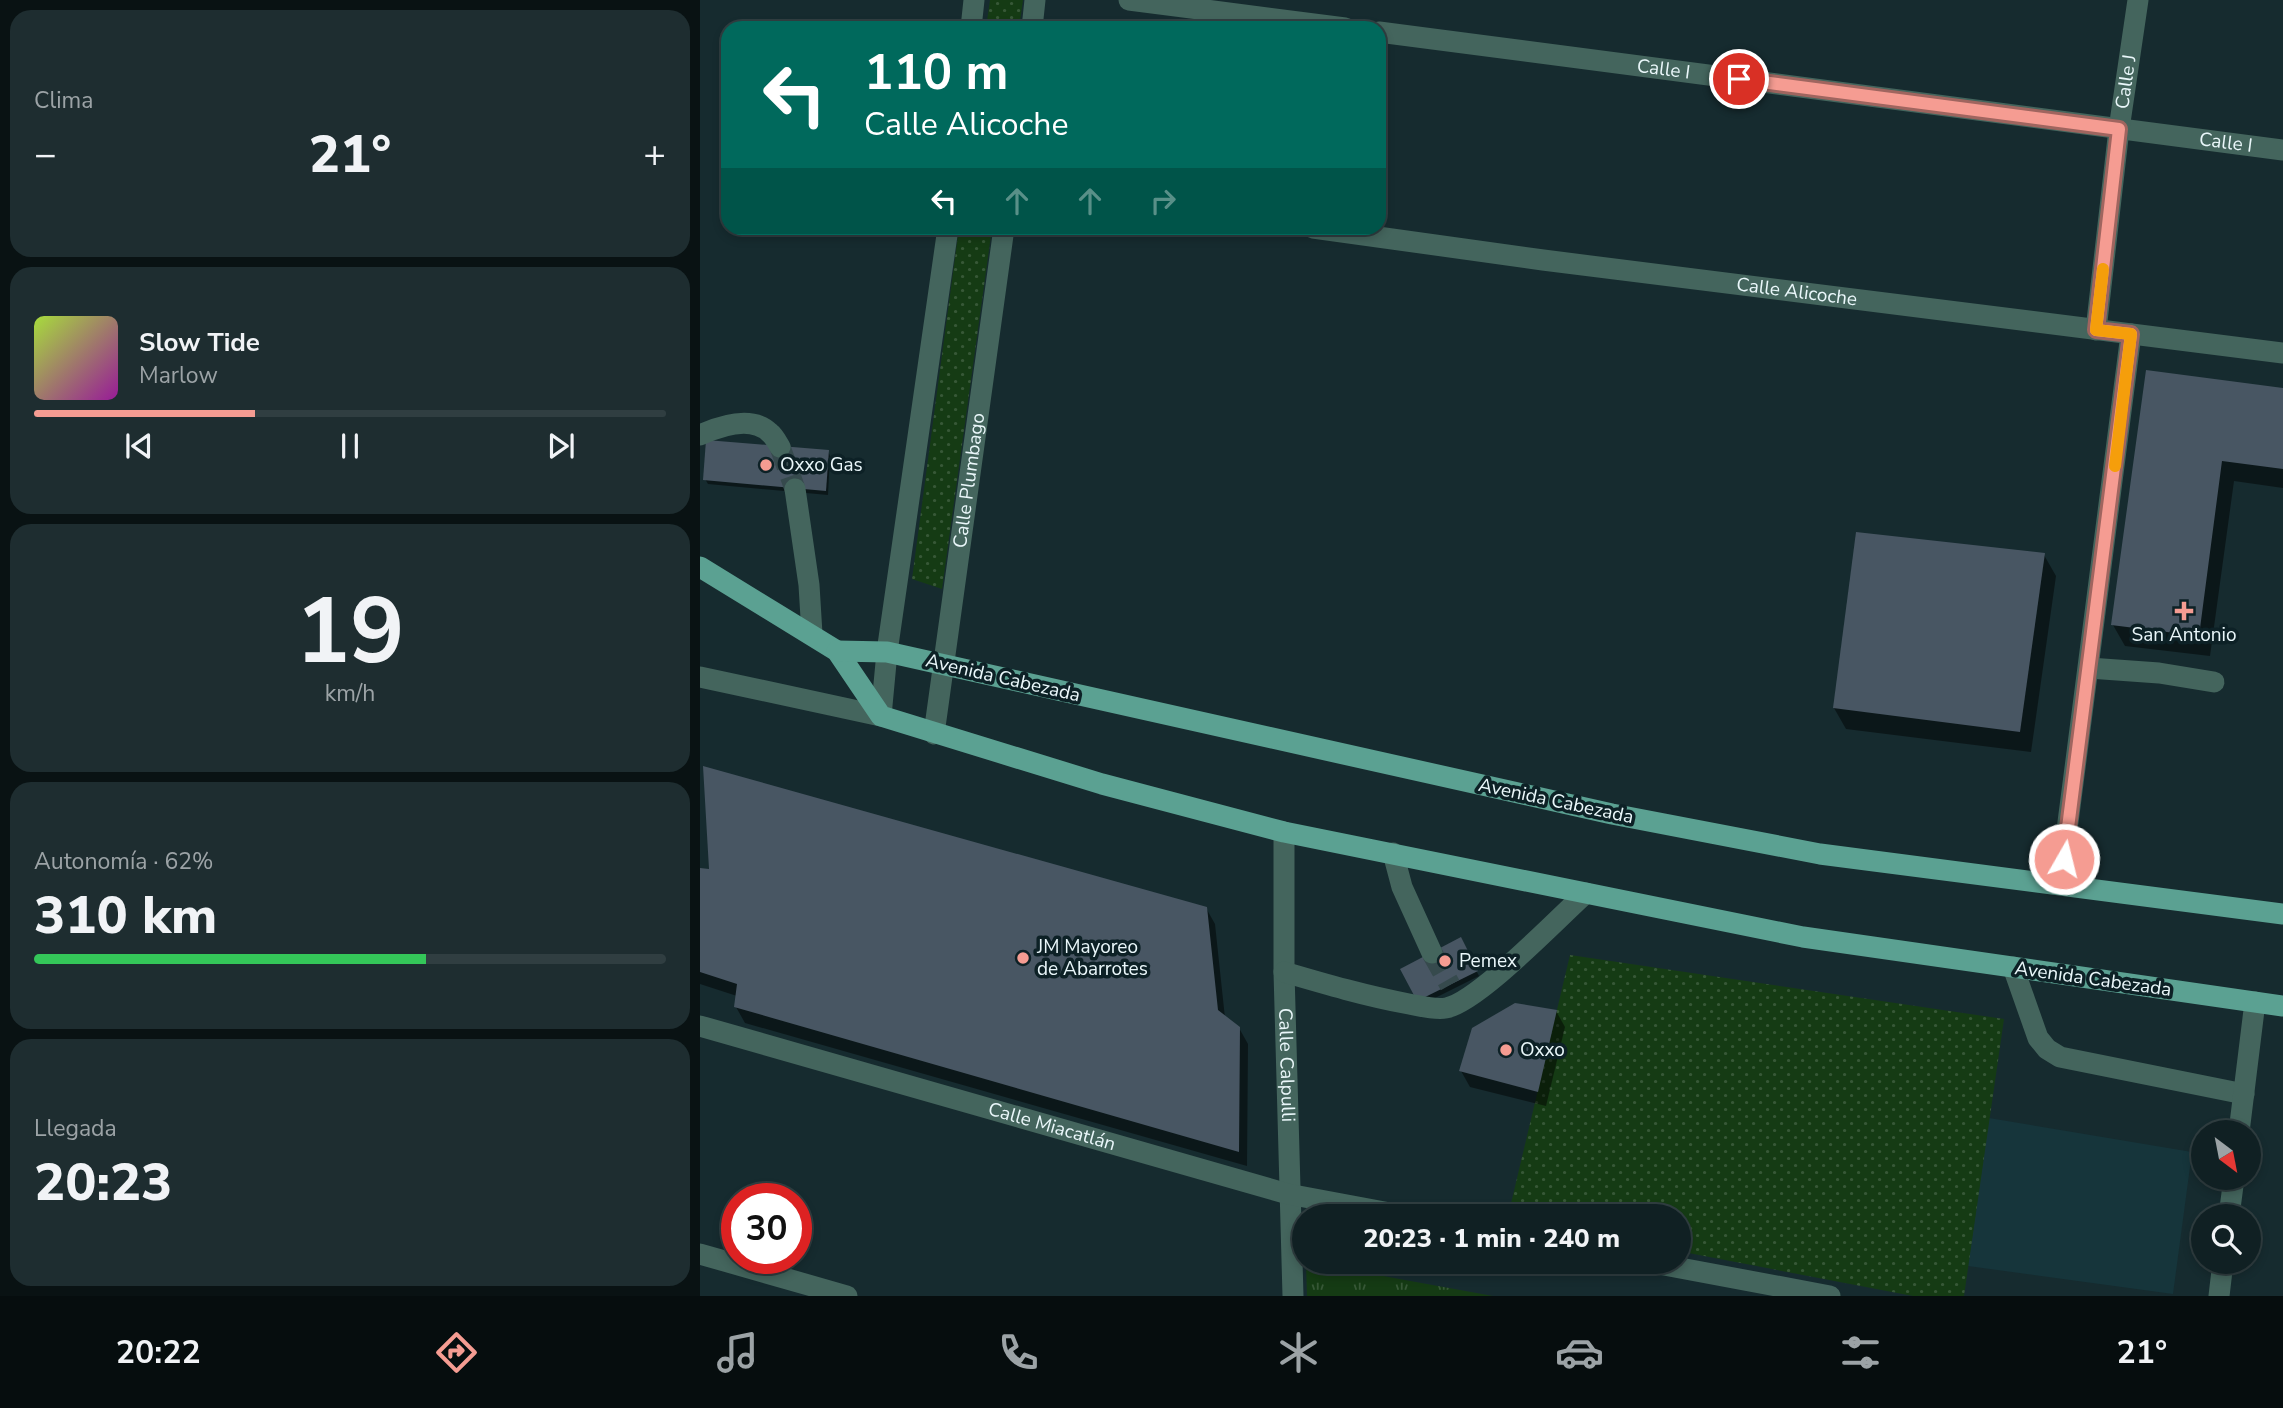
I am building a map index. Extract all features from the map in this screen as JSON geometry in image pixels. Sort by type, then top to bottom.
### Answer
[{"type":"main road","points":[[700,567],[837,650],[881,716]]},
{"type":"main road","name":"Avenida Cabezada","points":[[837,650],[887,652],[1612,814],[1820,854],[2283,914]]},
{"type":"main road","name":"Avenida Cabezada","points":[[881,716],[1102,783],[1284,832],[1803,937],[2283,1006]]},
{"type":"street","points":[[972,21],[974,0]]},
{"type":"street","points":[[1032,21],[1035,0]]},
{"type":"street","points":[[1129,0],[1291,21]]},
{"type":"street","name":"Calle J","points":[[2096,330],[2119,129],[2138,0]]},
{"type":"street","name":"Calle I","points":[[1386,33],[2283,150]]},
{"type":"street","points":[[881,716],[887,652],[947,235]]},
{"type":"street","name":"Calle Plumbago","points":[[934,734],[1003,235]]},
{"type":"street","name":"Calle Alicoche","points":[[1363,235],[2283,353]]},
{"type":"street","points":[[2060,884],[2131,334]]},
{"type":"street","points":[[700,435],[716,428],[752,423],[769,431],[780,447]]},
{"type":"street","points":[[795,489],[809,585],[812,634]]},
{"type":"street","points":[[2089,668],[2159,673],[2214,682]]},
{"type":"street","name":"Avenida Cabezada","points":[[700,677],[881,716]]},
{"type":"street","name":"Calle Calpulli","points":[[1284,832],[1283,972],[1293,1296]]},
{"type":"street","points":[[1393,853],[1402,887],[1432,953]]},
{"type":"street","points":[[1283,972],[1374,997],[1442,1009],[1456,994],[1489,981],[1586,893]]},
{"type":"street","points":[[2013,967],[2038,1038],[2047,1049],[2060,1057],[2244,1094]]},
{"type":"street","points":[[2241,1120],[2255,1002]]},
{"type":"street","name":"Calle Miacatlán","points":[[700,1026],[1288,1194],[1342,1204]]},
{"type":"street","points":[[700,1254],[847,1296]]},
{"type":"street","points":[[1691,1270],[1830,1296]]},
{"type":"street","points":[[2219,1296],[2222,1274]]},
{"type":"shaded area","points":[[1989,1118],[2191,1152],[2173,1294],[1968,1266]]},
{"type":"green space","points":[[990,0],[1023,0],[1020,21],[987,21]]},
{"type":"green space","points":[[958,235],[991,235],[942,589],[912,579]]},
{"type":"green space","points":[[1570,955],[2004,1019],[1964,1296],[1913,1296],[1691,1253],[1691,1204],[1511,1204]]},
{"type":"green space","points":[[1306,1274],[1372,1274],[1493,1296],[1307,1296]]},
{"type":"building","points":[[2146,370],[2283,388],[2283,469],[2222,461],[2199,636],[2111,625]]},
{"type":"building","name":"Oxxo Gas","points":[[706,440],[829,450],[826,491],[703,480]]},
{"type":"building","points":[[1856,532],[2045,553],[2020,732],[1833,708]]},
{"type":"building","points":[[703,766],[1207,907],[1218,1010],[1240,1027],[1239,1152],[734,1007],[737,984],[700,972],[700,868],[709,869]]},
{"type":"building","name":"Pemex","points":[[1461,937],[1478,971],[1417,1001],[1400,969]]},
{"type":"building","name":"Oxxo","points":[[1515,1003],[1557,1010],[1538,1092],[1459,1071],[1472,1028]]},
{"type":"tunnel","points":[[780,447],[795,489]]},
{"type":"tunnel","points":[[1432,953],[1450,985]]},
{"type":"slow traffic","points":[[2103,269],[2096,330],[2131,334],[2115,466]]},
{"type":"place","name":"Oxxo Gas","points":[[766,465]]},
{"type":"place","name":"San Antonio","points":[[2184,611]]},
{"type":"place","name":"JM Mayoreo de Abarrotes","points":[[1023,958]]},
{"type":"place","name":"Pemex","points":[[1445,961]]},
{"type":"place","name":"Oxxo","points":[[1506,1050]]},
{"type":"route","points":[[1739,79],[2119,129],[2096,330],[2131,334],[2064,859]]}]
